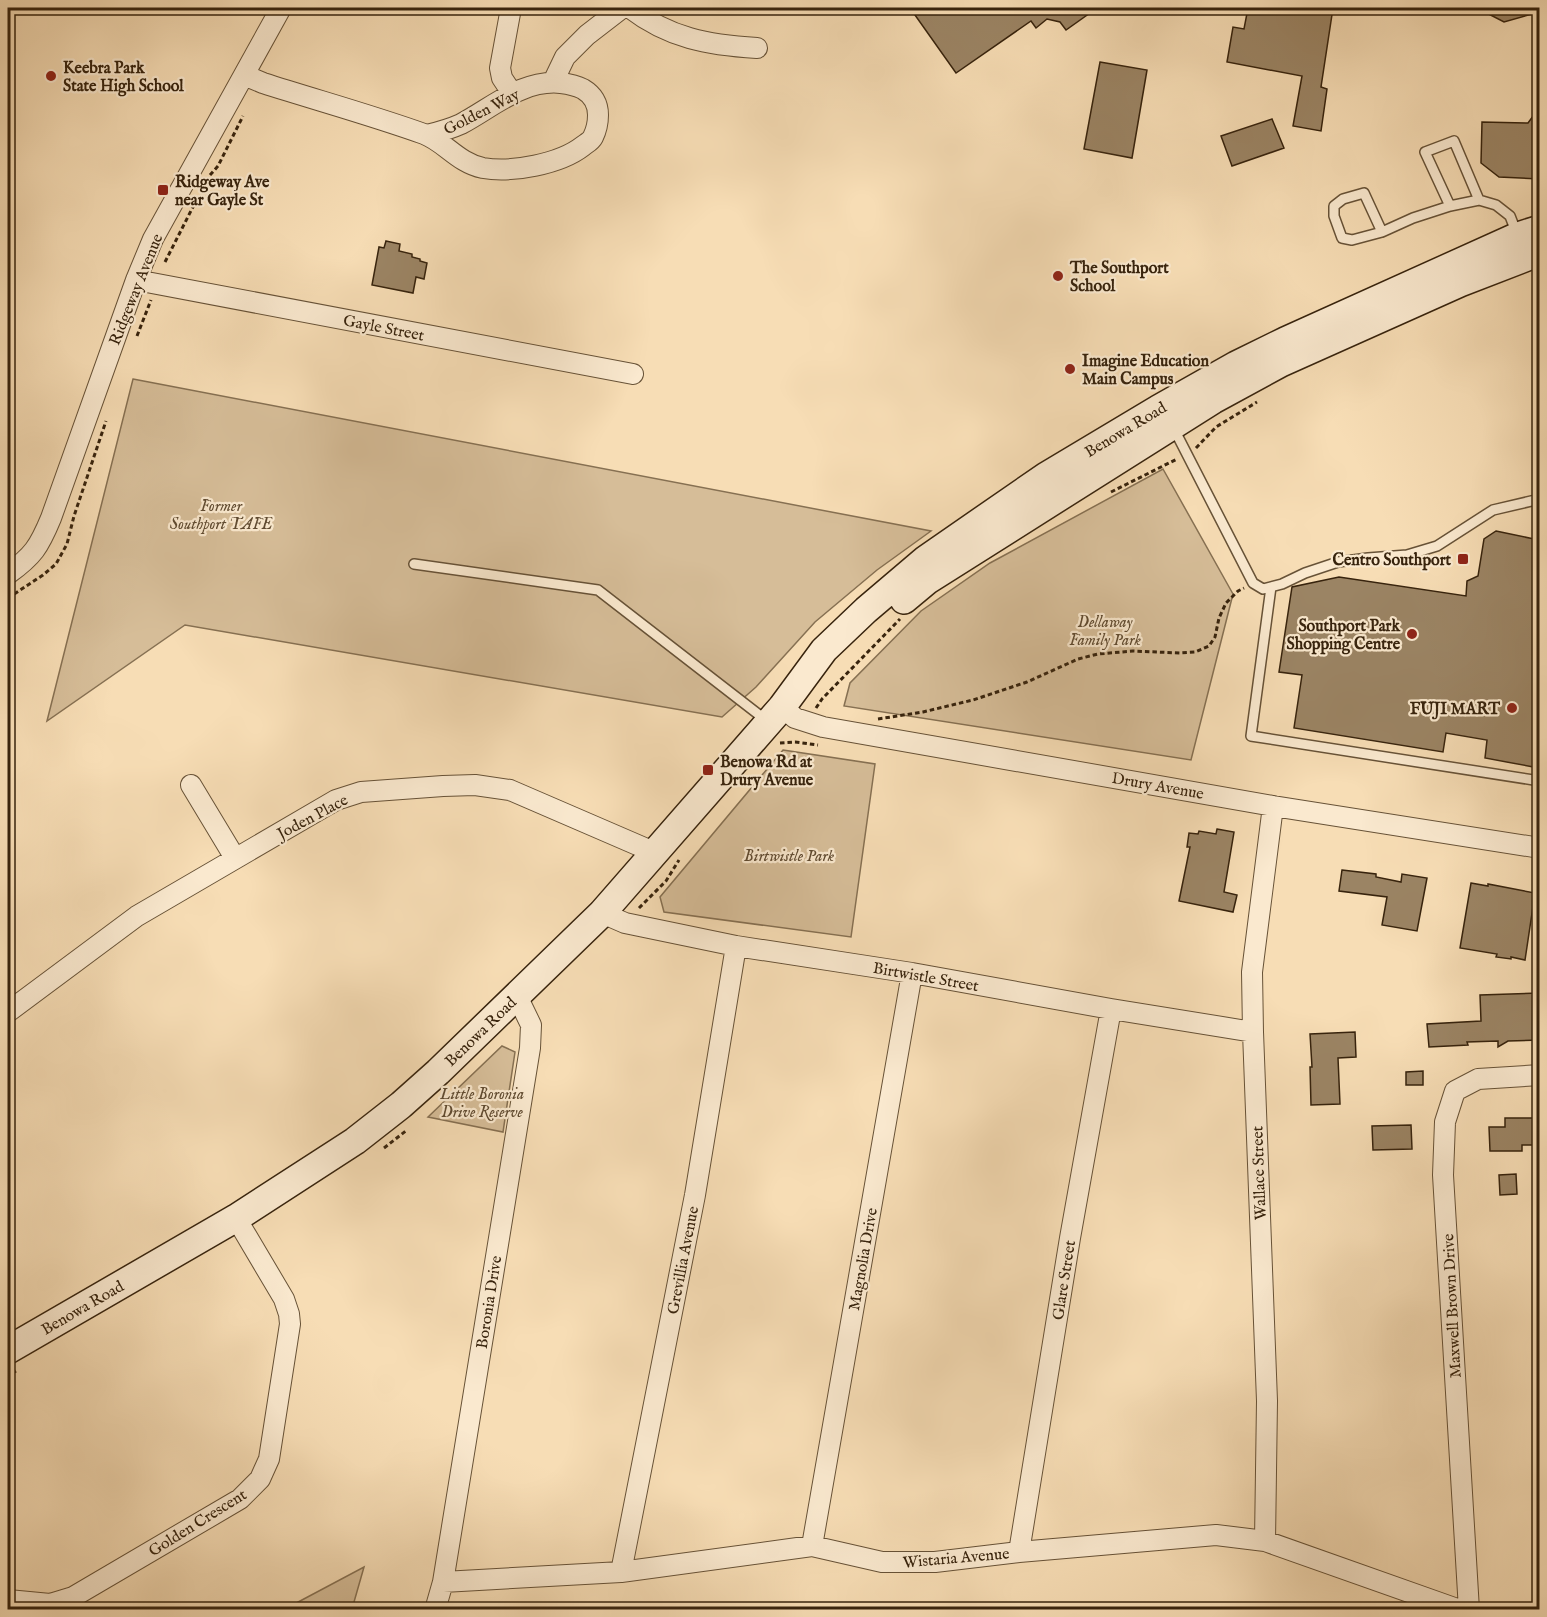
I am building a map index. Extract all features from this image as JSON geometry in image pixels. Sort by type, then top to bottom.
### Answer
[{"type":"main road","name":"Benowa Road","points":[[8,1350],[236,1218],[378,1125],[438,1072],[602,913],[780,717],[824,650],[866,610],[926,559],[1046,476],[1166,417],[1236,365],[1284,341],[1532,239]]},
{"type":"street","name":"Ridgeway Avenue","points":[[8,574],[28,559],[36,549],[51,518],[136,280],[153,240],[280,8]]},
{"type":"street","points":[[511,8],[500,68],[502,78],[513,93]]},
{"type":"street","points":[[553,82],[566,57],[587,34],[622,8]]},
{"type":"street","points":[[630,8],[645,20],[698,42],[757,48]]},
{"type":"street","name":"Golden Way","points":[[244,75],[427,135],[466,163],[484,168],[537,166],[576,151],[593,139],[598,115],[597,105],[586,91],[575,85],[543,83],[513,93],[463,123],[427,135]]},
{"type":"street","name":"Gayle Street","points":[[136,280],[633,374]]},
{"type":"street","name":"Drury Avenue","points":[[780,717],[795,718],[823,727],[1273,806],[1539,848]]},
{"type":"street","points":[[191,785],[235,858]]},
{"type":"street","name":"Joden Place","points":[[8,1012],[137,916],[336,800],[361,792],[475,785],[510,790],[656,853]]},
{"type":"street","name":"Wallace Street","points":[[1265,1541],[1267,1401],[1252,1032],[1252,972],[1273,806]]},
{"type":"street","name":"Birtwistle Street","points":[[602,913],[625,922],[736,946],[912,973],[1252,1032]]},
{"type":"street","name":"Grevillia Avenue","points":[[621,1572],[695,1195],[736,946]]},
{"type":"street","name":"Magnolia Drive","points":[[812,1546],[912,973]]},
{"type":"street","name":"Boronia Drive","points":[[435,1610],[443,1582],[531,1041],[531,1025],[517,996]]},
{"type":"street","name":"Glare Street","points":[[1019,1551],[1070,1238],[1111,1009]]},
{"type":"street","name":"Maxwell Brown Drive","points":[[1469,1610],[1443,1174],[1445,1122],[1455,1091],[1478,1079],[1539,1075]]},
{"type":"street","name":"Golden Crescent","points":[[8,1600],[50,1604],[73,1597],[240,1499],[260,1479],[269,1459],[289,1335],[289,1314],[284,1299],[236,1218]]},
{"type":"street","name":"Wistaria Avenue","points":[[443,1582],[621,1572],[812,1546],[882,1562],[935,1562],[1019,1551],[1215,1535],[1265,1541],[1460,1610]]},
{"type":"lane","points":[[1450,206],[1425,152],[1454,141],[1479,200]]},
{"type":"lane","points":[[1382,232],[1364,193],[1343,199],[1334,206],[1334,216],[1342,238],[1352,240],[1382,232],[1413,218],[1450,206],[1479,200],[1497,204],[1532,239]]},
{"type":"lane","points":[[1166,417],[1253,583],[1263,589],[1338,562],[1407,555],[1437,546],[1493,510],[1539,499]]},
{"type":"lane","points":[[414,564],[598,590],[780,717]]},
{"type":"lane","points":[[1271,587],[1251,736],[1539,781]]},
{"type":"path","points":[[206,180],[218,166],[247,108]]},
{"type":"path","points":[[165,262],[202,189]]},
{"type":"path","points":[[1104,495],[1187,454],[1199,446],[1215,427],[1264,398]]},
{"type":"path","points":[[869,735],[876,720],[883,717],[923,712],[973,700],[1027,682],[1078,659],[1114,652],[1195,652],[1209,646],[1215,638],[1219,618],[1226,603],[1238,591],[1253,583]]},
{"type":"path","points":[[806,721],[822,699],[901,618]]},
{"type":"path","points":[[780,717],[781,743],[818,745]]},
{"type":"green space","name":"Former Southport TAFE","points":[[133,379],[931,531],[877,570],[815,622],[756,687],[722,717],[185,625],[47,721]]},
{"type":"green space","name":"Dellaway Family Park","points":[[1163,469],[1233,594],[1191,760],[844,706],[850,683],[921,611],[990,563]]},
{"type":"green space","name":"Birtwistle Park","points":[[783,750],[875,764],[851,937],[664,912],[660,897]]},
{"type":"green space","name":"Little Boronia Drive Reserve","points":[[502,1046],[515,1052],[503,1132],[428,1117]]},
{"type":"green space","points":[[364,1567],[352,1609],[285,1609]]},
{"type":"building","points":[[910,8],[1097,8],[1066,30],[1060,22],[1047,19],[1036,28],[1031,21],[956,73]]},
{"type":"building","points":[[1248,8],[1333,8],[1321,87],[1327,89],[1321,131],[1293,126],[1302,76],[1227,62],[1233,27],[1244,29]]},
{"type":"building","points":[[1477,8],[1539,8],[1539,12],[1504,22]]},
{"type":"building","points":[[1100,62],[1147,70],[1132,158],[1084,149]]},
{"type":"building","points":[[1539,108],[1539,179],[1499,177],[1481,163],[1482,122],[1528,123]]},
{"type":"building","points":[[1272,119],[1284,148],[1232,166],[1221,136]]},
{"type":"building","points":[[386,241],[400,244],[399,251],[412,254],[412,257],[427,263],[424,279],[416,277],[413,293],[372,285],[379,247],[384,248]]},
{"type":"building","name":"Southport Park Shopping Centre","points":[[1496,531],[1539,540],[1539,768],[1485,758],[1487,740],[1446,733],[1443,752],[1294,728],[1302,675],[1279,672],[1292,587],[1339,577],[1466,596],[1467,581],[1478,576],[1484,539]]},
{"type":"building","points":[[1217,829],[1234,832],[1224,892],[1237,895],[1233,912],[1179,901],[1190,847],[1187,847],[1189,833],[1198,834],[1199,831],[1216,834]]},
{"type":"building","points":[[1342,870],[1376,874],[1376,877],[1401,882],[1402,874],[1427,878],[1417,931],[1382,925],[1387,897],[1339,891]]},
{"type":"building","points":[[1471,883],[1535,893],[1525,960],[1496,957],[1497,954],[1460,948]]},
{"type":"building","points":[[1539,993],[1539,1040],[1508,1041],[1498,1047],[1498,1041],[1429,1047],[1427,1024],[1481,1021],[1480,995]]},
{"type":"building","points":[[1355,1032],[1356,1057],[1338,1058],[1340,1104],[1311,1105],[1310,1034]]},
{"type":"building","points":[[1423,1071],[1423,1085],[1406,1085],[1406,1072]]},
{"type":"building","points":[[1505,1118],[1539,1118],[1539,1145],[1522,1145],[1522,1151],[1490,1151],[1489,1127],[1505,1127]]},
{"type":"building","points":[[1411,1125],[1412,1149],[1373,1150],[1372,1126]]},
{"type":"building","points":[[1516,1174],[1517,1194],[1500,1195],[1499,1175]]},
{"type":"place","name":"Keebra Park State High School","points":[[51,76]]},
{"type":"place","name":"Ridgeway Ave near Gayle St","points":[[163,190]]},
{"type":"place","name":"The Southport School","points":[[1058,276]]},
{"type":"place","name":"Imagine Education Main Campus","points":[[1070,369]]},
{"type":"place","name":"Centro Southport","points":[[1463,559]]},
{"type":"place","name":"Southport Park Shopping Centre","points":[[1412,634]]},
{"type":"place","name":"FUJI MART","points":[[1512,708]]},
{"type":"place","name":"Benowa Rd at Drury Avenue","points":[[708,770]]}]
